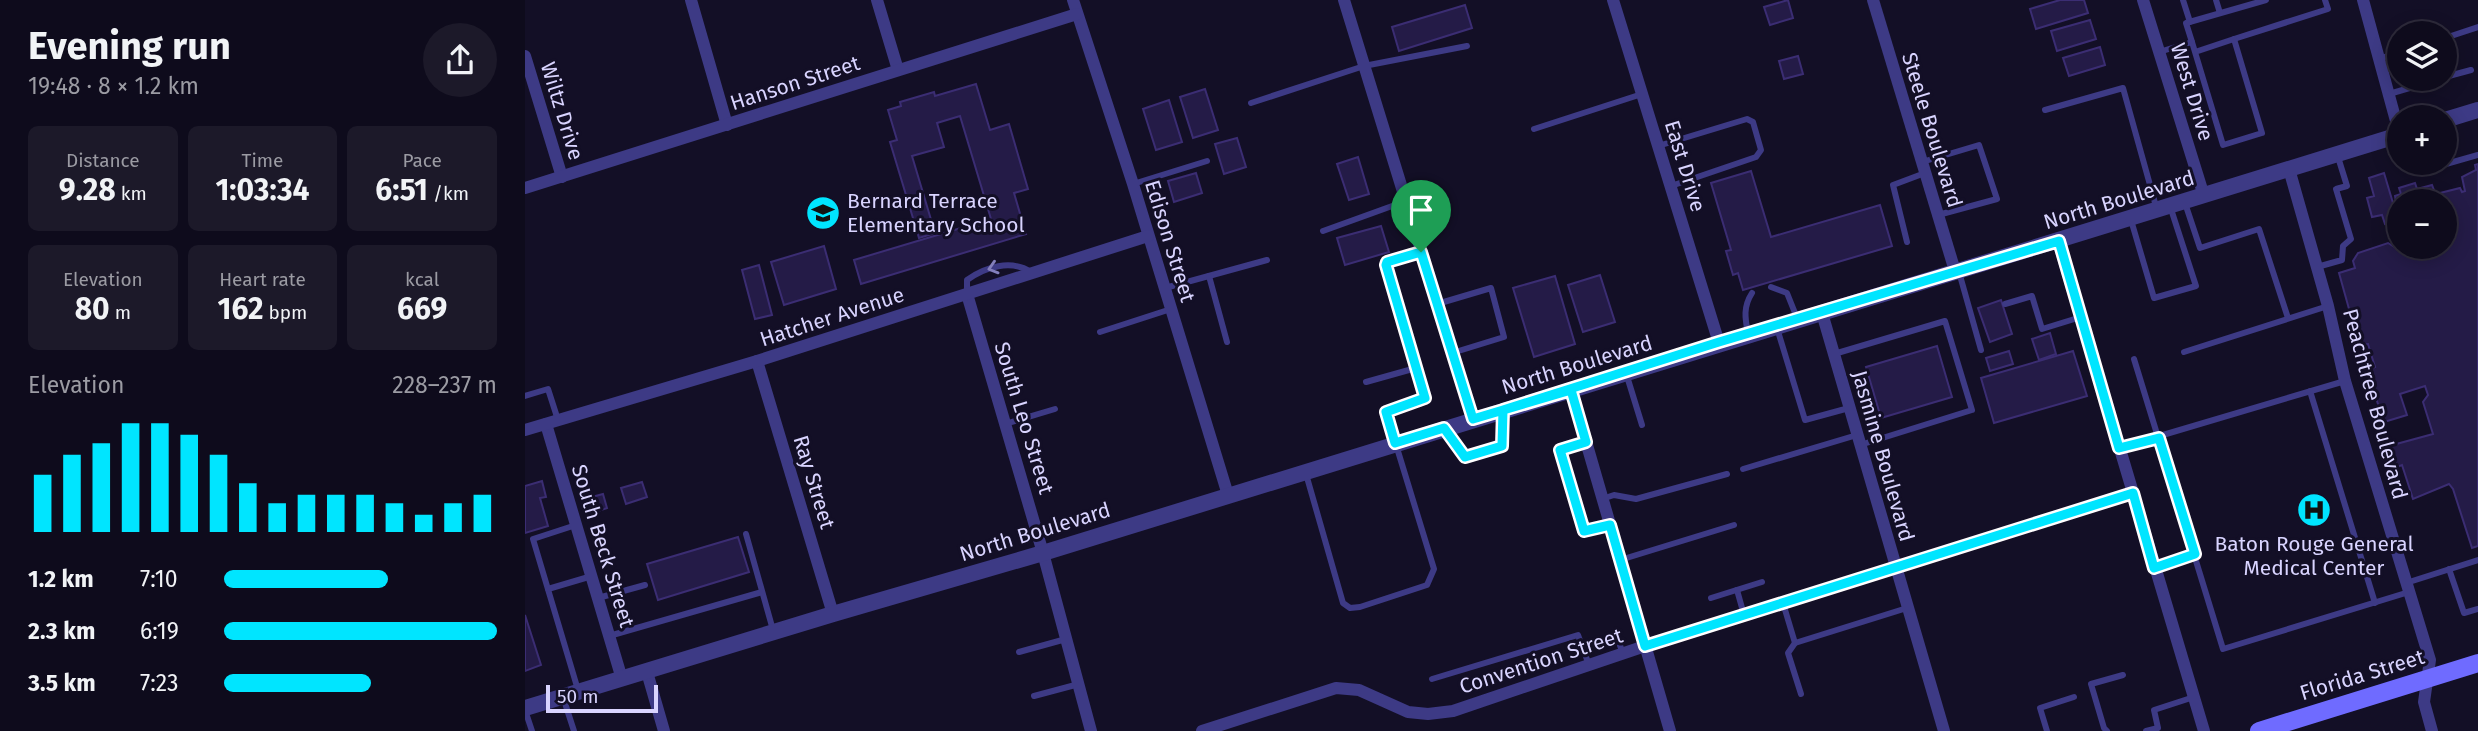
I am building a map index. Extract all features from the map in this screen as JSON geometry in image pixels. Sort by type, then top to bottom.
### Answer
[{"type":"main road","name":"Florida Street","points":[[2259,731],[2478,663]]},
{"type":"street","points":[[691,0],[727,125]]},
{"type":"street","points":[[877,0],[898,70]]},
{"type":"street","name":"Edison Street","points":[[1073,0],[1133,184],[1228,495]]},
{"type":"street","points":[[1344,0],[1473,419]]},
{"type":"street","name":"East Drive","points":[[1613,0],[1719,342]]},
{"type":"street","name":"Steele Boulevard","points":[[1873,0],[1957,271]]},
{"type":"street","name":"West Drive","points":[[2143,0],[2204,196]]},
{"type":"street","points":[[2364,0],[2392,105]]},
{"type":"street","name":"Hanson Street","points":[[525,188],[1077,14]]},
{"type":"street","name":"Wiltz Drive","points":[[525,56],[562,177]]},
{"type":"street","points":[[2457,116],[2478,110]]},
{"type":"street","name":"North Boulevard","points":[[525,708],[1043,552],[1719,342],[2059,241],[2387,137]]},
{"type":"street","name":"Peachtree Boulevard","points":[[2289,169],[2328,306],[2345,381],[2430,660],[2424,702],[2432,731]]},
{"type":"street","name":"Hatcher Avenue","points":[[525,430],[757,361],[1149,236]]},
{"type":"street","points":[[2059,241],[2204,731]]},
{"type":"street","name":"South Leo Street","points":[[967,294],[1043,552],[1091,731]]},
{"type":"street","name":"Jasmine Boulevard","points":[[1822,313],[1944,731]]},
{"type":"street","name":"Ray Street","points":[[757,361],[833,614]]},
{"type":"street","points":[[1571,390],[1670,731]]},
{"type":"street","name":"South Beck Street","points":[[552,422],[576,525],[622,679]]},
{"type":"street","name":"Convention Street","points":[[1202,731],[1336,688],[1359,690],[1408,712],[1428,714],[1453,711],[1645,646],[2133,493]]},
{"type":"street","points":[[647,672],[664,731]]},
{"type":"lane","points":[[2183,0],[2190,22]]},
{"type":"lane","points":[[2216,0],[2220,13]]},
{"type":"lane","points":[[2234,39],[2262,133],[2223,145],[2186,23],[2266,0]]},
{"type":"lane","points":[[2195,52],[2328,9],[2325,0]]},
{"type":"lane","points":[[2457,34],[2478,27]]},
{"type":"lane","points":[[2159,52],[2192,42]]},
{"type":"lane","points":[[1251,103],[1364,66],[1467,46]]},
{"type":"lane","points":[[2379,59],[2387,56]]},
{"type":"lane","points":[[2457,74],[2471,69]]},
{"type":"lane","points":[[2045,110],[2123,88],[2171,206],[2196,286],[2154,298],[2131,218]]},
{"type":"lane","points":[[2389,94],[2399,91]]},
{"type":"lane","points":[[1534,129],[1642,94]]},
{"type":"lane","points":[[1658,145],[1747,119],[1753,122],[1761,150],[1756,157],[1671,186]]},
{"type":"lane","points":[[1906,242],[1892,185],[1924,167],[1979,145],[1997,199],[1938,215]]},
{"type":"lane","points":[[2317,267],[2342,260],[2343,246],[2351,239],[2336,189],[2347,186],[2338,154]]},
{"type":"lane","points":[[2457,161],[2478,155]]},
{"type":"lane","points":[[1133,184],[1207,161]]},
{"type":"lane","points":[[1324,230],[1406,201]]},
{"type":"lane","points":[[2171,206],[2200,248],[2259,229],[2288,318]]},
{"type":"lane","points":[[1305,470],[1343,603],[1350,608],[1360,607],[1427,585],[1434,569],[1386,412],[1425,398],[1386,265],[1387,262],[1421,252]]},
{"type":"lane","points":[[1165,288],[1266,260]]},
{"type":"lane","points":[[1957,271],[1981,350]]},
{"type":"lane","points":[[1209,276],[1227,342]]},
{"type":"lane","points":[[1771,287],[1787,293],[1798,320]]},
{"type":"lane","points":[[1437,304],[1491,288],[1504,337],[1452,353]]},
{"type":"lane","points":[[1748,334],[1745,311],[1746,301],[1752,293]]},
{"type":"lane","points":[[2005,304],[2032,296],[2042,329],[2081,317]]},
{"type":"lane","points":[[2184,352],[2328,306]]},
{"type":"lane","points":[[1100,331],[1171,309]]},
{"type":"lane","points":[[1743,469],[1972,410],[1945,321],[1834,354]]},
{"type":"lane","points":[[1776,326],[1805,421],[1849,408]]},
{"type":"lane","points":[[2134,359],[2223,649],[2375,603],[2449,569],[2478,560]]},
{"type":"lane","points":[[1366,382],[1416,368]]},
{"type":"lane","points":[[1626,372],[1642,425]]},
{"type":"lane","points":[[2119,448],[2345,381]]},
{"type":"lane","points":[[525,396],[548,389],[552,422]]},
{"type":"lane","points":[[2311,391],[2375,603]]},
{"type":"lane","points":[[1006,425],[1055,409]]},
{"type":"lane","points":[[1444,428],[1465,457],[1502,446],[1503,410]]},
{"type":"lane","points":[[1586,442],[1560,450],[1584,531],[1610,525]]},
{"type":"lane","points":[[1602,499],[1614,495],[1636,499],[1727,474]]},
{"type":"lane","points":[[574,731],[571,694],[548,589],[533,539],[576,525]]},
{"type":"lane","points":[[1620,560],[1734,525]]},
{"type":"lane","points":[[746,534],[773,632]]},
{"type":"lane","points":[[2154,568],[2195,554]]},
{"type":"lane","points":[[2449,569],[2464,613],[2478,609]]},
{"type":"lane","points":[[548,589],[592,576]]},
{"type":"lane","points":[[1711,598],[1762,582]]},
{"type":"lane","points":[[598,598],[645,585]]},
{"type":"lane","points":[[1737,590],[1744,615]]},
{"type":"lane","points":[[609,636],[762,592]]},
{"type":"lane","points":[[1783,603],[1795,643]]},
{"type":"lane","points":[[1801,694],[1788,653],[1795,643],[1907,608]]},
{"type":"lane","points":[[1615,631],[1623,654]]},
{"type":"lane","points":[[1431,679],[1578,635],[1589,665]]},
{"type":"lane","points":[[1019,652],[1066,639]]},
{"type":"lane","points":[[2107,731],[2103,728],[2091,684],[2123,675]]},
{"type":"lane","points":[[1034,696],[1079,684]]},
{"type":"lane","points":[[2047,731],[2040,708],[2074,697]]},
{"type":"lane","points":[[2146,731],[2158,728],[2154,710],[2194,697]]},
{"type":"lane","points":[[525,708],[532,731]]},
{"type":"building","points":[[1788,0],[1793,18],[1770,25],[1764,7]]},
{"type":"building","points":[[2060,0],[2084,0],[2088,13],[2036,29],[2030,9]]},
{"type":"building","points":[[1465,5],[1472,28],[1399,51],[1392,27]]},
{"type":"building","points":[[2090,20],[2096,39],[2057,51],[2051,31]]},
{"type":"building","points":[[2100,47],[2105,65],[2069,76],[2063,58]]},
{"type":"building","points":[[1798,56],[1803,74],[1784,79],[1779,61]]},
{"type":"building","points":[[976,84],[990,130],[1009,124],[1028,189],[1014,193],[1026,234],[861,284],[854,260],[991,219],[960,116],[937,123],[944,147],[912,156],[935,233],[919,238],[890,142],[897,140],[888,110],[901,106],[900,102],[934,92],[935,96]]},
{"type":"building","points":[[1205,89],[1218,130],[1193,138],[1180,97]]},
{"type":"building","points":[[1169,100],[1182,142],[1156,150],[1143,109]]},
{"type":"building","points":[[1237,138],[1246,167],[1224,174],[1215,144]]},
{"type":"building","points":[[1358,157],[1369,194],[1349,200],[1337,164]]},
{"type":"building","points":[[2478,164],[2478,546],[2472,548],[2449,484],[2413,499],[2402,465],[2397,467],[2389,446],[2433,434],[2423,402],[2428,395],[2425,386],[2400,394],[2407,415],[2384,422],[2367,371],[2375,367],[2368,344],[2359,345],[2339,273],[2355,268],[2353,261],[2358,253],[2387,243],[2387,259],[2457,259],[2456,189],[2460,188],[2462,192],[2465,191],[2462,177],[2476,170],[2475,165]]},
{"type":"building","points":[[1751,171],[1771,237],[1880,205],[1892,246],[1743,290],[1738,273],[1733,275],[1726,251],[1731,250],[1711,183]]},
{"type":"building","points":[[1196,173],[1202,193],[1174,202],[1168,181]]},
{"type":"building","points":[[2384,173],[2389,189],[2385,224],[2382,215],[2372,217],[2367,198],[2374,196],[2369,178]]},
{"type":"building","points":[[2415,183],[2417,189],[2399,189],[2399,188]]},
{"type":"building","points":[[2432,185],[2434,189],[2417,189]]},
{"type":"building","points":[[1381,226],[1389,252],[1345,265],[1337,238]]},
{"type":"building","points":[[824,246],[836,289],[784,305],[771,262]]},
{"type":"building","points":[[759,265],[772,315],[755,319],[742,270]]},
{"type":"building","points":[[1600,275],[1615,322],[1583,332],[1568,285]]},
{"type":"building","points":[[1555,276],[1575,344],[1534,357],[1513,288]]},
{"type":"building","points":[[2001,300],[2012,334],[1990,342],[1978,308]]},
{"type":"building","points":[[2050,333],[2056,354],[2039,360],[2032,339]]},
{"type":"building","points":[[1937,346],[1952,397],[1881,418],[1866,367]]},
{"type":"building","points":[[2009,351],[2013,364],[1990,371],[1986,358]]},
{"type":"building","points":[[2073,351],[2087,396],[1994,423],[1981,378]]},
{"type":"building","points":[[542,481],[546,497],[540,498],[548,526],[525,533],[525,486]]},
{"type":"building","points":[[642,482],[647,497],[626,504],[621,488]]},
{"type":"building","points":[[603,494],[607,508],[592,513],[588,498]]},
{"type":"building","points":[[738,537],[749,572],[658,600],[647,564]]},
{"type":"building","points":[[525,615],[541,665],[525,671]]},
{"type":"place","name":"Bernard Terrace Elementary School","points":[[823,213]]},
{"type":"place","name":"Baton Rouge General Medical Center","points":[[2314,510]]},
{"type":"route","points":[[1421,252],[1387,262],[1386,265],[1425,398],[1386,412],[1395,443],[1444,428],[1465,457],[1502,446],[1503,410],[1719,342],[2059,241],[2119,448],[2159,438],[2195,554],[2154,568],[2133,493],[1645,646],[1610,525],[1584,531],[1560,450],[1586,442],[1571,390],[1503,410],[1473,419],[1421,252]]}]
